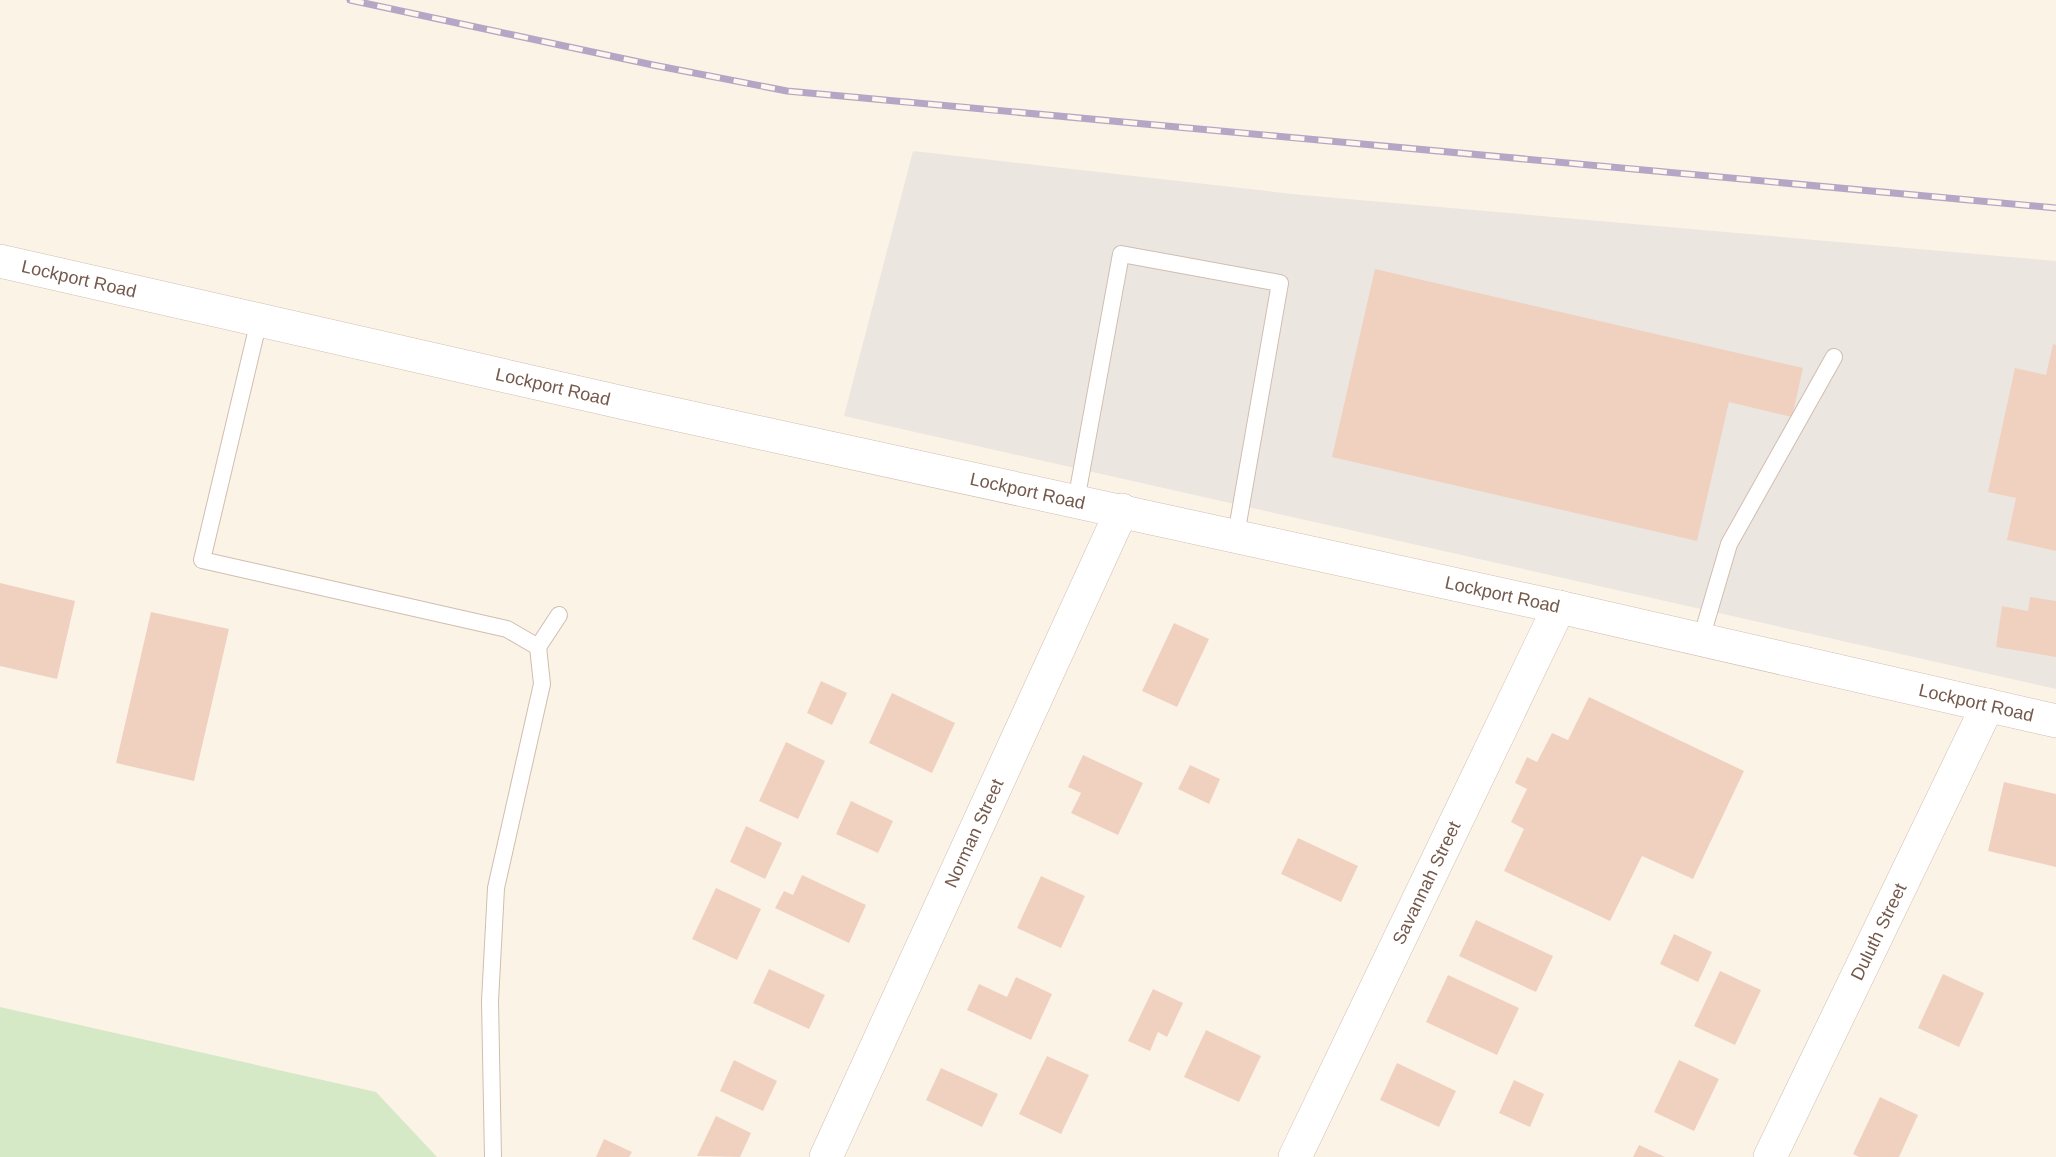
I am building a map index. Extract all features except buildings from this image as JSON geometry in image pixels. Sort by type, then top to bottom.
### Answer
[{"type":"street","name":"Lockport Road","points":[[0,261],[633,405],[1559,607],[2056,721]]},
{"type":"street","name":"Norman Street","points":[[826,1157],[1122,510]]},
{"type":"street","name":"Savannah Street","points":[[1294,1157],[1559,607]]},
{"type":"street","name":"Duluth Street","points":[[1770,1157],[1988,705]]},
{"type":"lane","points":[[1076,501],[1121,254],[1280,283],[1236,536]]},
{"type":"lane","points":[[259,320],[202,560],[507,629],[538,647]]},
{"type":"lane","points":[[1701,639],[1729,544],[1834,357]]},
{"type":"lane","points":[[492,1157],[490,1001],[496,888],[543,684],[538,647],[558,615]]},
{"type":"shaded area","points":[[913,151],[1302,195],[2056,261],[2056,689],[844,416]]},
{"type":"green space","points":[[0,1007],[376,1092],[437,1157],[0,1157]]},
{"type":"railway","points":[[350,0],[653,65],[787,91],[2056,208]]}]
